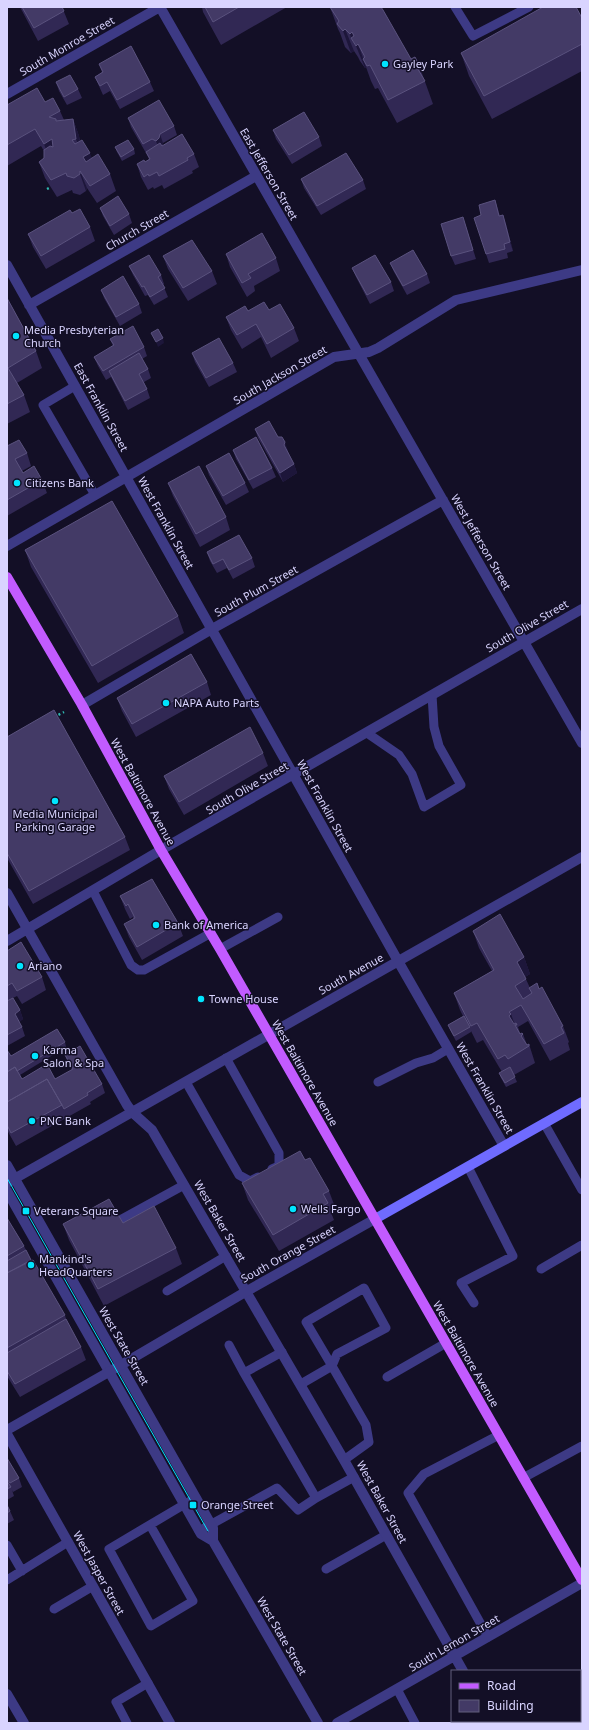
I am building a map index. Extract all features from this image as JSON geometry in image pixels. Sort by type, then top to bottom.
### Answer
[{"type":"main road","name":"West Baltimore Avenue","points":[[7,577],[82,705],[161,850],[220,949],[582,1582]]},
{"type":"main road","name":"South Orange Street","points":[[375,1219],[582,1102]]},
{"type":"street","name":"South Monroe Street","points":[[7,94],[160,7]]},
{"type":"street","name":"East Jefferson Street","points":[[160,7],[358,354]]},
{"type":"street","name":"Church Street","points":[[29,305],[256,176]]},
{"type":"street","name":"East Franklin Street","points":[[7,265],[126,477]]},
{"type":"street","name":"South Jackson Street","points":[[7,546],[334,357],[358,354],[378,348],[456,300],[582,270]]},
{"type":"street","name":"West Jefferson Street","points":[[358,354],[582,743]]},
{"type":"street","name":"West Franklin Street","points":[[126,477],[398,961],[504,1146]]},
{"type":"street","name":"South Plum Street","points":[[82,705],[212,629],[443,500]]},
{"type":"street","name":"South Olive Street","points":[[7,941],[28,930],[161,850],[294,775],[582,608]]},
{"type":"street","name":"South Avenue","points":[[132,1112],[582,857]]},
{"type":"street","name":"West Baker Street","points":[[7,893],[132,1112],[152,1130],[247,1291],[343,1457],[462,1670]]},
{"type":"street","points":[[11,1181],[132,1112]]},
{"type":"street","name":"West State Street","points":[[7,1165],[11,1181],[121,1365],[211,1524],[213,1528],[213,1541]]},
{"type":"street","name":"West State Street","points":[[7,1191],[199,1530],[202,1534],[213,1541],[318,1723]]},
{"type":"street","name":"South Orange Street","points":[[7,1430],[247,1291],[375,1219]]},
{"type":"street","name":"West Jasper Street","points":[[7,1434],[170,1723]]},
{"type":"street","name":"South Lemon Street","points":[[337,1723],[582,1582]]},
{"type":"street","points":[[7,1694],[24,1723]]},
{"type":"lane","points":[[455,7],[473,36],[529,7]]},
{"type":"lane","points":[[75,386],[43,405],[95,495]]},
{"type":"lane","points":[[367,733],[399,755],[412,774],[424,807],[461,785],[439,746],[434,727],[432,695]]},
{"type":"lane","points":[[93,891],[131,965],[138,970],[144,970],[210,933]]},
{"type":"lane","points":[[220,949],[278,917]]},
{"type":"lane","points":[[378,1082],[416,1063],[433,1058],[448,1049]]},
{"type":"lane","points":[[186,1082],[239,1175],[250,1181],[280,1166],[279,1153],[226,1058]]},
{"type":"lane","points":[[544,1124],[582,1190]]},
{"type":"lane","points":[[468,1167],[513,1256],[461,1283],[474,1303]]},
{"type":"lane","points":[[122,1219],[184,1185]]},
{"type":"lane","points":[[541,1269],[582,1245]]},
{"type":"lane","points":[[167,1291],[226,1256]]},
{"type":"lane","points":[[301,1384],[332,1366],[337,1354],[386,1328],[364,1288],[306,1322],[332,1366],[366,1424],[369,1442],[343,1457]]},
{"type":"lane","points":[[387,1377],[446,1343]]},
{"type":"lane","points":[[229,1345],[316,1498]]},
{"type":"lane","points":[[244,1373],[282,1352]]},
{"type":"lane","points":[[488,1637],[408,1493],[424,1474],[499,1435]]},
{"type":"lane","points":[[523,1478],[582,1446]]},
{"type":"lane","points":[[199,1530],[277,1488],[298,1510],[316,1498],[354,1477]]},
{"type":"lane","points":[[150,1525],[193,1601],[151,1626],[109,1549],[196,1498]]},
{"type":"lane","points":[[326,1569],[386,1535]]},
{"type":"lane","points":[[7,1580],[68,1542]]},
{"type":"lane","points":[[7,1545],[22,1571]]},
{"type":"lane","points":[[54,1609],[93,1586]]},
{"type":"lane","points":[[127,1723],[116,1702],[148,1683]]},
{"type":"lane","points":[[397,1689],[415,1723]]},
{"type":"path","points":[[47,189],[51,187]]},
{"type":"path","points":[[52,719],[64,712]]},
{"type":"building","points":[[22,7],[62,7],[64,11],[34,28]]},
{"type":"building","points":[[205,7],[239,7],[213,22]]},
{"type":"building","name":"Gayley Park","points":[[330,7],[381,7],[411,59],[415,57],[419,65],[416,66],[425,81],[388,100],[370,65],[367,66],[363,59],[365,57],[358,44],[356,46],[351,38],[354,36],[352,32],[350,34],[345,29],[343,31],[337,24],[339,21]]},
{"type":"building","points":[[543,7],[576,7],[582,18],[582,44],[484,96],[461,53]]},
{"type":"building","points":[[131,46],[150,82],[117,100],[107,82],[100,86],[95,77],[103,72],[99,64]]},
{"type":"building","points":[[70,75],[78,89],[64,97],[56,82]]},
{"type":"building","points":[[37,88],[45,102],[53,98],[60,111],[49,117],[56,119],[56,121],[73,119],[76,139],[72,140],[75,144],[82,140],[90,153],[83,157],[86,162],[98,154],[110,174],[90,186],[80,171],[80,174],[74,178],[67,176],[66,173],[51,180],[39,162],[44,158],[44,150],[50,146],[53,147],[52,139],[44,144],[35,129],[7,145],[7,105]]},
{"type":"building","points":[[159,100],[174,126],[160,134],[156,141],[152,139],[143,144],[128,118]]},
{"type":"building","points":[[304,112],[319,137],[289,155],[273,130]]},
{"type":"building","points":[[182,134],[194,154],[187,158],[188,160],[159,176],[157,172],[149,176],[148,174],[144,177],[137,164],[144,160],[145,162],[150,159],[146,152],[160,143],[162,146]]},
{"type":"building","points":[[128,140],[134,149],[121,157],[115,147]]},
{"type":"building","points":[[346,153],[363,180],[317,206],[301,179]]},
{"type":"building","points":[[118,196],[129,214],[110,226],[100,208]]},
{"type":"building","points":[[495,200],[499,216],[503,215],[510,242],[504,244],[505,249],[486,254],[474,218],[481,215],[479,205]]},
{"type":"building","points":[[80,209],[90,227],[41,256],[28,234],[70,210],[72,213]]},
{"type":"building","points":[[463,217],[473,250],[451,256],[441,224]]},
{"type":"building","points":[[262,233],[276,258],[248,274],[251,278],[242,283],[226,254]]},
{"type":"building","points":[[192,240],[212,271],[183,288],[163,256]]},
{"type":"building","points":[[413,250],[427,274],[403,286],[390,263]]},
{"type":"building","points":[[149,255],[161,275],[158,277],[165,288],[150,297],[144,286],[142,287],[129,266]]},
{"type":"building","points":[[375,255],[391,282],[367,295],[352,268]]},
{"type":"building","points":[[123,276],[139,304],[116,317],[101,290]]},
{"type":"building","points":[[7,298],[36,351],[8,368],[24,395],[7,404]]},
{"type":"building","points":[[264,302],[269,310],[280,304],[294,328],[267,344],[256,324],[237,335],[226,317],[245,306],[248,311]]},
{"type":"building","points":[[133,326],[144,347],[103,371],[94,357],[114,345],[110,339]]},
{"type":"building","points":[[158,329],[163,338],[156,342],[151,333]]},
{"type":"building","points":[[219,338],[233,363],[206,378],[192,353]]},
{"type":"building","points":[[139,353],[148,369],[139,374],[147,389],[125,401],[109,371]]},
{"type":"building","points":[[269,421],[278,437],[282,437],[285,442],[284,445],[294,464],[280,473],[255,429]]},
{"type":"building","points":[[256,437],[272,468],[249,480],[233,450]]},
{"type":"building","points":[[19,440],[27,453],[15,459],[23,473],[34,466],[42,480],[7,500],[7,446]]},
{"type":"building","points":[[229,453],[245,483],[223,496],[206,466]]},
{"type":"building","points":[[199,466],[226,517],[196,534],[168,483]]},
{"type":"building","points":[[112,501],[178,616],[92,666],[25,550]]},
{"type":"building","points":[[239,535],[252,558],[229,570],[223,559],[213,564],[207,552]]},
{"type":"building","points":[[191,654],[207,682],[132,724],[117,698]]},
{"type":"building","name":"Media Municipal Parking Garage","points":[[54,710],[125,837],[29,891],[7,853],[7,737]]},
{"type":"building","points":[[250,727],[263,753],[179,802],[164,776]]},
{"type":"building","name":"Bank of America","points":[[152,879],[178,923],[137,947],[124,924],[135,918],[128,904],[126,906],[120,896]]},
{"type":"building","points":[[500,914],[524,957],[517,962],[526,979],[515,986],[523,999],[532,993],[529,988],[537,983],[539,989],[542,987],[563,1026],[561,1027],[564,1033],[544,1044],[521,1005],[509,1012],[511,1014],[509,1016],[514,1024],[516,1023],[517,1025],[515,1025],[520,1034],[523,1034],[521,1036],[527,1045],[529,1044],[529,1046],[508,1059],[505,1055],[498,1059],[477,1023],[471,1026],[454,993],[494,970],[473,931]]},
{"type":"building","points":[[21,942],[42,977],[17,991],[12,983],[7,986],[7,951]]},
{"type":"building","points":[[13,998],[20,1010],[15,1014],[22,1027],[7,1035],[7,1001]]},
{"type":"building","points":[[464,1016],[470,1027],[454,1036],[448,1025]]},
{"type":"building","name":"Karma Salon & Spa","points":[[57,1029],[65,1042],[17,1071],[15,1067],[7,1072],[7,1050],[11,1056]]},
{"type":"building","points":[[80,1046],[102,1084],[87,1093],[88,1095],[64,1109],[47,1079],[7,1102],[7,1072],[15,1067],[22,1079],[47,1064],[55,1079],[73,1069],[65,1055]]},
{"type":"building","points":[[510,1067],[515,1077],[505,1083],[499,1073]]},
{"type":"building","points":[[47,1079],[62,1105],[11,1133],[7,1125],[7,1102]]},
{"type":"building","name":"Wells Fargo","points":[[300,1151],[305,1160],[310,1158],[329,1191],[323,1194],[328,1203],[273,1235],[242,1183]]},
{"type":"building","points":[[109,1199],[123,1223],[154,1206],[176,1248],[98,1289],[63,1224]]},
{"type":"building","points":[[7,1218],[24,1246],[7,1256]]},
{"type":"building","points":[[26,1250],[31,1260],[7,1273],[7,1261]]},
{"type":"building","points":[[33,1260],[65,1315],[7,1348],[7,1273]]},
{"type":"building","points":[[66,1319],[81,1347],[15,1384],[7,1371],[7,1353]]},
{"type":"building","points":[[7,1458],[19,1478],[10,1483],[7,1479]]},
{"type":"building","points":[[7,1481],[11,1487],[7,1489]]},
{"type":"building","points":[[7,1505],[10,1511],[7,1513]]},
{"type":"tram line","points":[[7,1178],[208,1531]]},
{"type":"place","name":"Gayley Park","points":[[385,64]]},
{"type":"place","name":"Media Presbyterian Church","points":[[16,336]]},
{"type":"place","name":"Citizens Bank","points":[[17,483]]},
{"type":"place","name":"NAPA Auto Parts","points":[[166,703]]},
{"type":"place","name":"Media Municipal Parking Garage","points":[[55,801]]},
{"type":"place","name":"Bank of America","points":[[156,925]]},
{"type":"place","name":"Ariano","points":[[20,966]]},
{"type":"place","name":"Towne House","points":[[201,999]]},
{"type":"place","name":"Karma Salon & Spa","points":[[35,1056]]},
{"type":"place","name":"PNC Bank","points":[[32,1121]]},
{"type":"place","name":"Wells Fargo","points":[[293,1209]]},
{"type":"place","name":"Veterans Square","points":[[26,1211]]},
{"type":"place","name":"Mankind's HeadQuarters","points":[[31,1265]]},
{"type":"place","name":"Orange Street","points":[[193,1505]]}]
